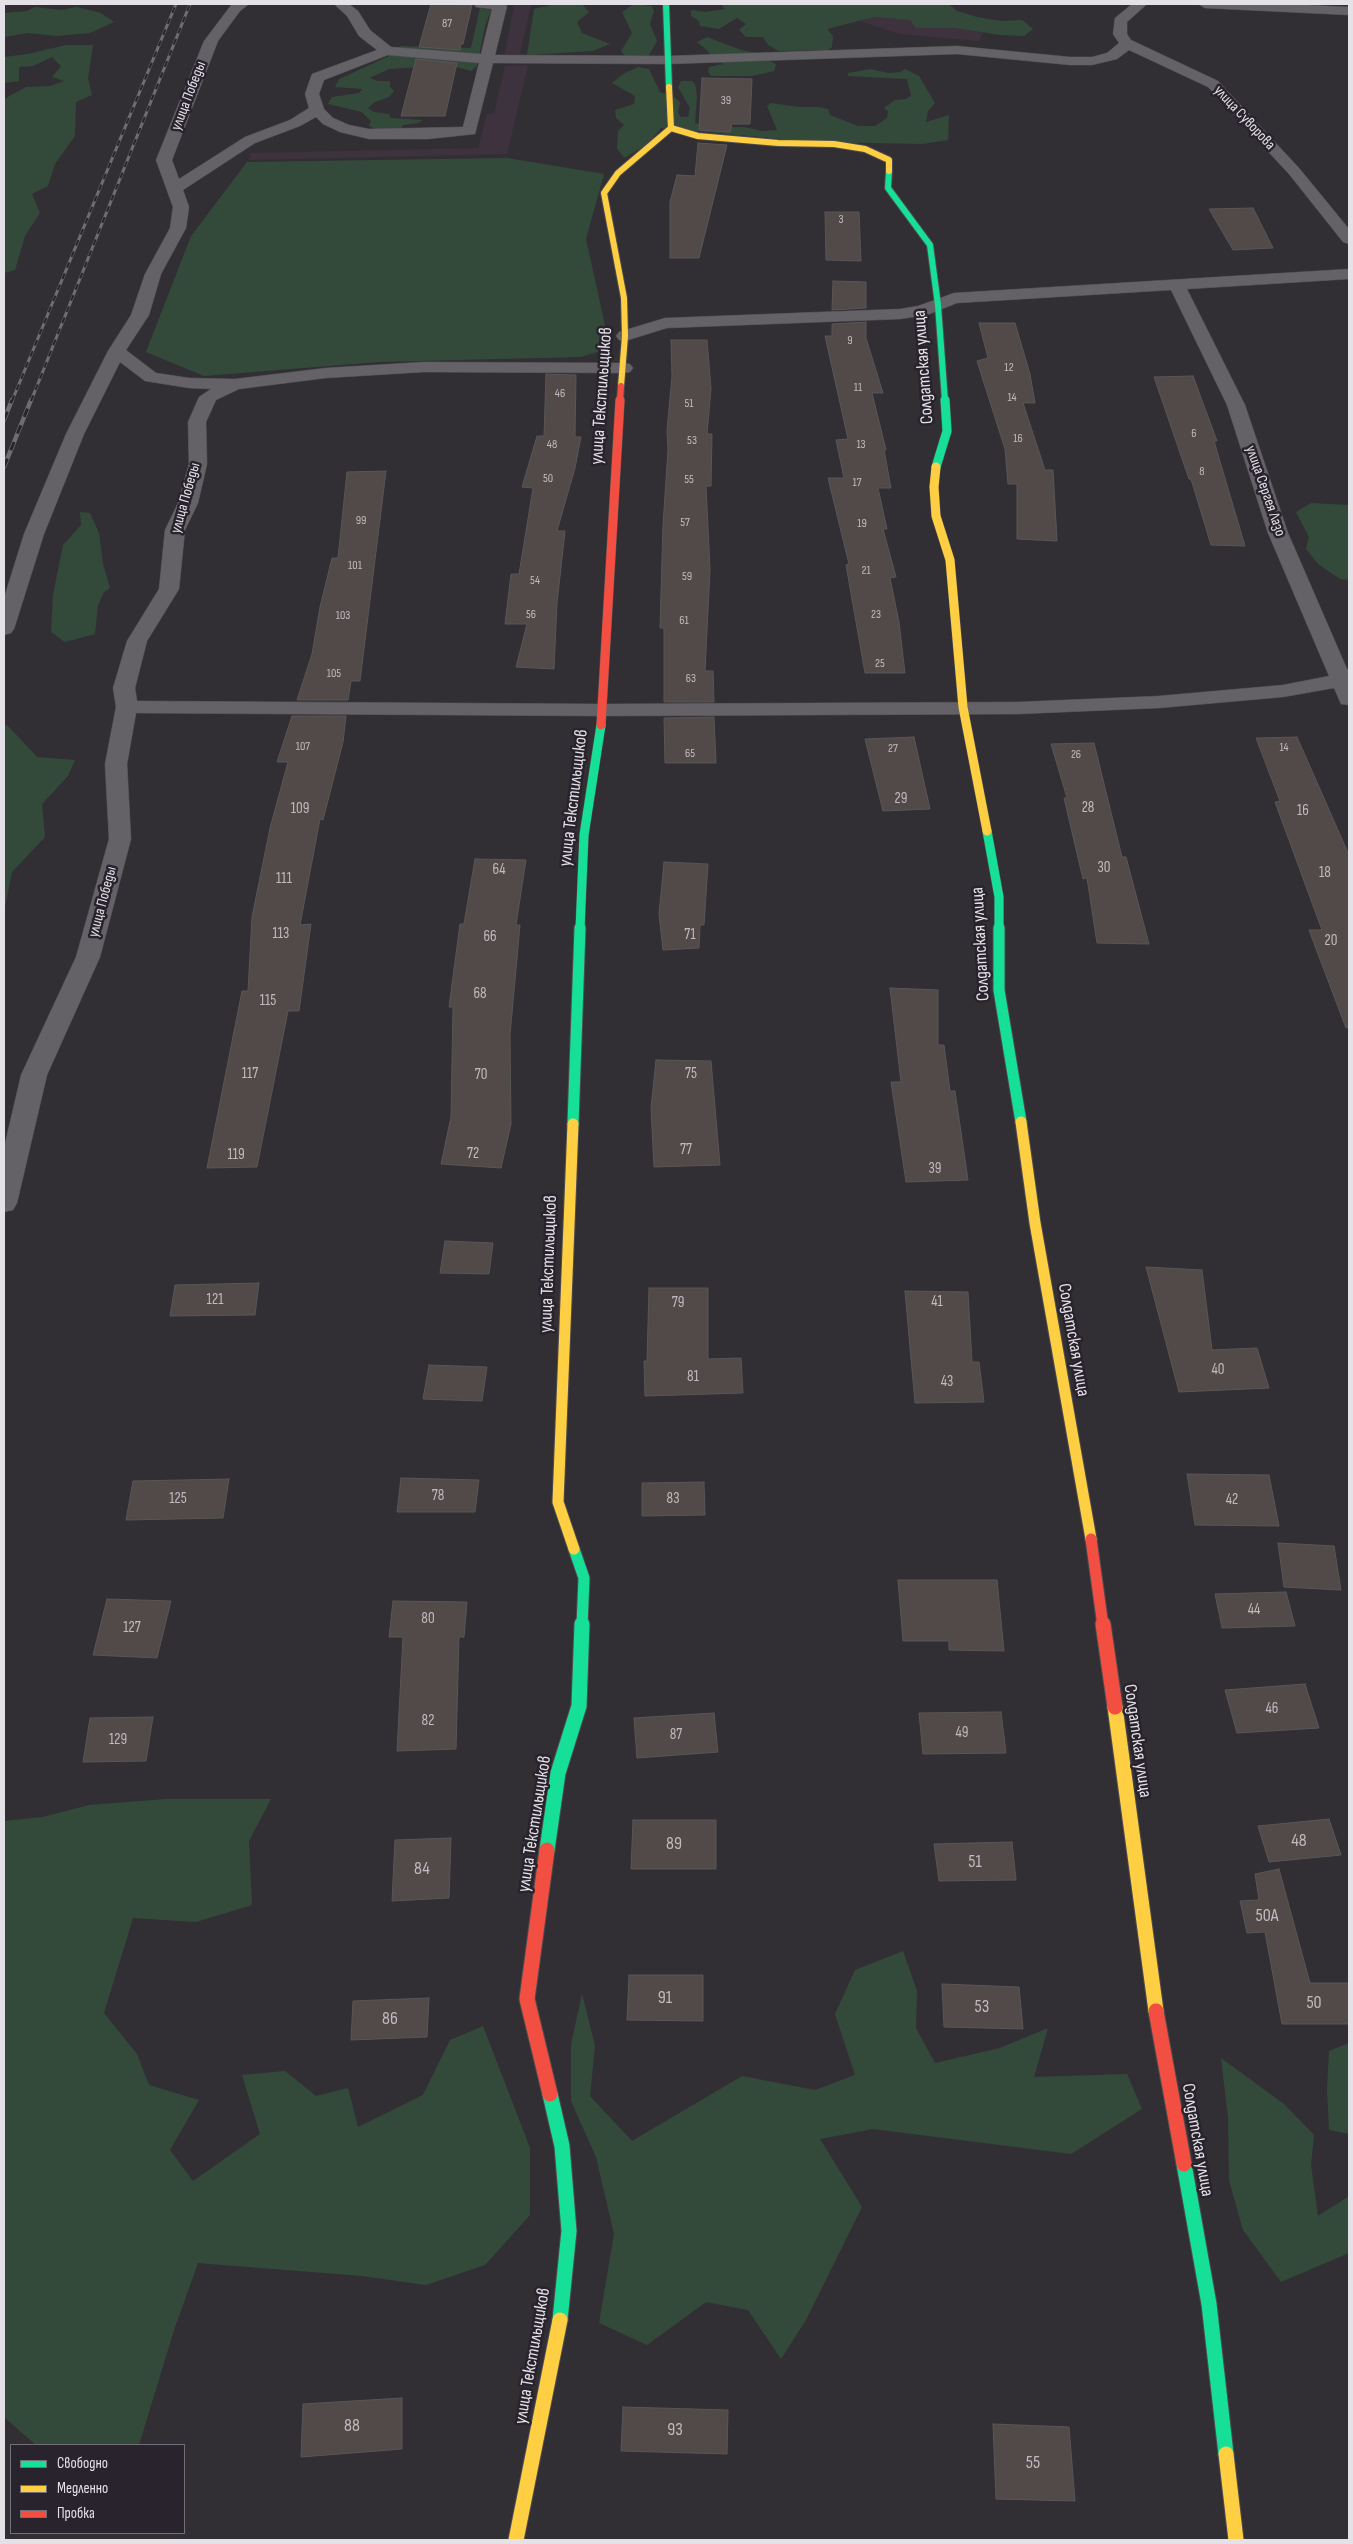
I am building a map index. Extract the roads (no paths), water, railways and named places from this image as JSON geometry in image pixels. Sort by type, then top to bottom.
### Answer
[{"type":"street","name":"улица Победы","points":[[4,629],[34,534],[76,434],[117,351],[140,315],[152,274],[178,228],[181,207],[164,160],[211,41],[236,8],[242,4]]},
{"type":"street","points":[[341,4],[354,14],[364,33],[387,51]]},
{"type":"street","points":[[481,4],[500,6],[488,59],[470,131],[428,134],[369,134],[345,129],[328,120],[317,110],[312,94],[317,78],[387,51],[488,59],[668,60],[957,50],[1070,61],[1092,61],[1112,56],[1126,43],[1120,34],[1120,22],[1140,4]]},
{"type":"street","points":[[666,4],[671,128]]},
{"type":"street","points":[[1205,4],[1349,11]]},
{"type":"street","name":"улица Суворова","points":[[1126,43],[1213,84],[1294,171],[1349,239]]},
{"type":"street","points":[[175,188],[250,140],[295,123],[317,110]]},
{"type":"street","name":"Солдатская улица","points":[[671,128],[698,136],[849,146],[865,149],[889,160],[888,188],[930,246],[938,305],[947,431],[937,461],[934,487],[936,516],[950,560],[963,707],[999,897],[999,990],[1013,1065],[1035,1223],[1095,1563],[1157,2017],[1209,2304],[1236,2540]]},
{"type":"street","name":"улица Текстильщиков","points":[[516,2540],[559,2330],[569,2231],[562,2146],[527,1999],[558,1773],[579,1706],[584,1578],[558,1502],[584,835],[603,710],[614,478],[624,368],[624,298],[611,238],[604,193],[618,173],[671,128]]},
{"type":"street","points":[[625,336],[664,323],[900,314],[921,311],[954,298],[1349,274]]},
{"type":"street","name":"улица Сергея Лазо","points":[[1176,286],[1236,405],[1278,533],[1347,685]]},
{"type":"street","points":[[117,351],[151,377],[189,383],[235,384],[326,373],[424,367],[624,368]]},
{"type":"street","name":"улица Победы","points":[[4,1202],[34,1075],[88,957],[120,839],[116,764],[127,707],[124,688],[138,642],[169,588],[175,530],[188,503],[198,464],[197,422],[208,397],[235,384]]},
{"type":"street","points":[[127,707],[603,710],[1018,708],[1159,702],[1347,685]]},
{"type":"railway","points":[[12,401],[176,4]]},
{"type":"railway","points":[[31,401],[190,4]]},
{"type":"railway","points":[[4,420],[12,400]]},
{"type":"railway","points":[[4,467],[31,400]]}]
